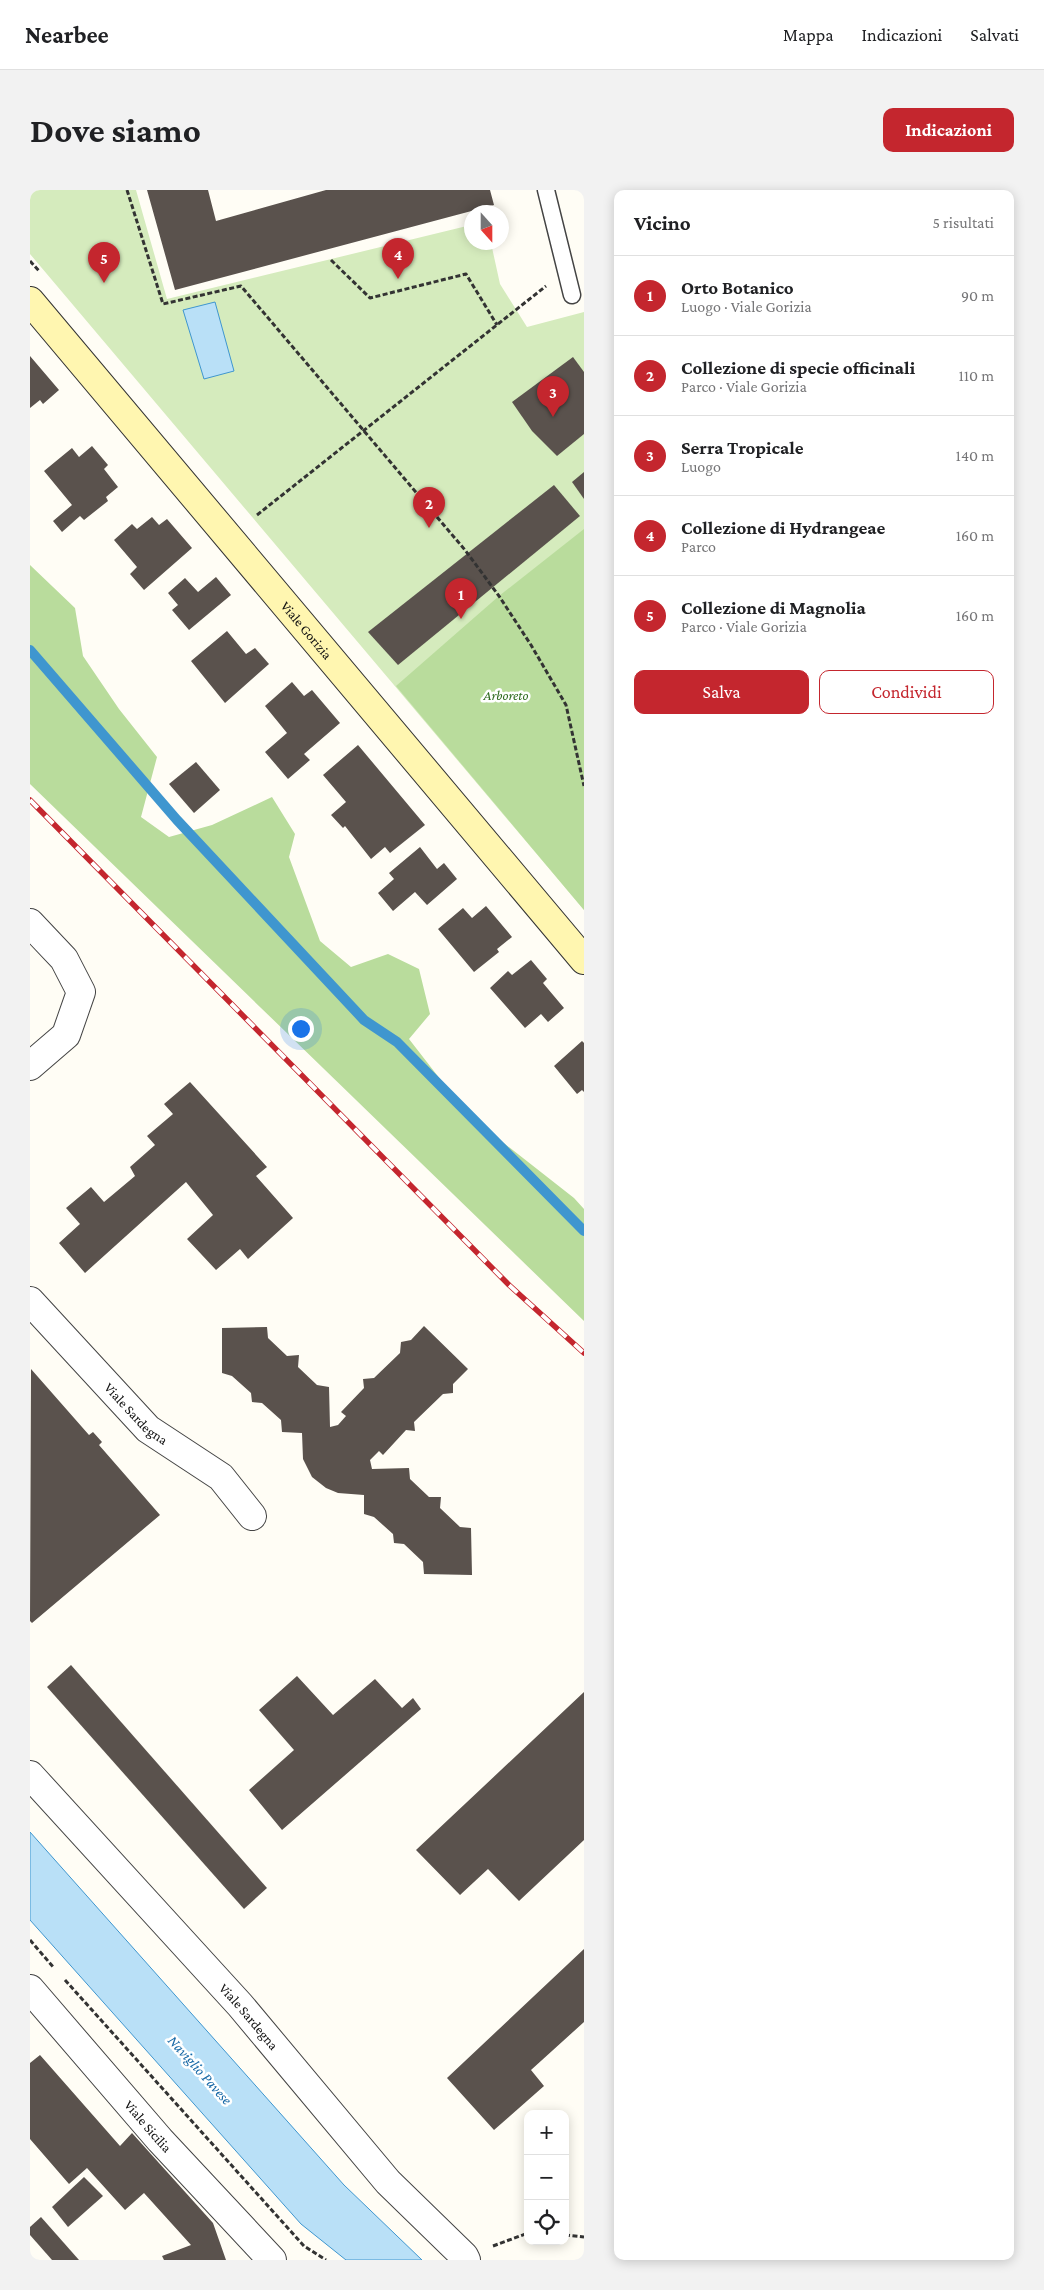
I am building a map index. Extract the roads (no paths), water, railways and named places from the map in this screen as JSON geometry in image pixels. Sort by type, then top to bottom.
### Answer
[{"type":"street","name":"Viale Gorizia","points":[[30,301],[584,960]]},
{"type":"street","points":[[30,923],[64,959],[81,992],[66,1035],[30,1066]]},
{"type":"street","name":"Viale Sardegna","points":[[30,1301],[148,1429],[221,1477],[252,1516]]},
{"type":"street","name":"Viale Sardegna","points":[[30,1775],[240,2005],[388,2182],[466,2260]]},
{"type":"street","name":"Viale Sicilia","points":[[30,1989],[160,2140],[272,2260]]},
{"type":"lane","points":[[546,190],[572,294]]},
{"type":"water","points":[[215,302],[234,371],[204,379],[183,310]]},
{"type":"water","name":"Naviglio Pavese","points":[[30,1832],[344,2185],[422,2260],[346,2260],[301,2224],[30,1920]]},
{"type":"waterway","points":[[30,650],[177,820],[364,1020],[397,1042],[584,1231]]},
{"type":"railway","points":[[30,800],[509,1285],[584,1353]]},
{"type":"place","name":"Collezione di Hydrangeae","points":[[398,279]]},
{"type":"place","name":"Collezione di Magnolia","points":[[104,283]]},
{"type":"place","name":"Serra Tropicale","points":[[553,417]]},
{"type":"place","name":"Collezione di specie officinali","points":[[429,528]]},
{"type":"place","name":"Orto Botanico","points":[[461,619]]},
{"type":"park label","name":"Arboreto","points":[[506,695]]}]
